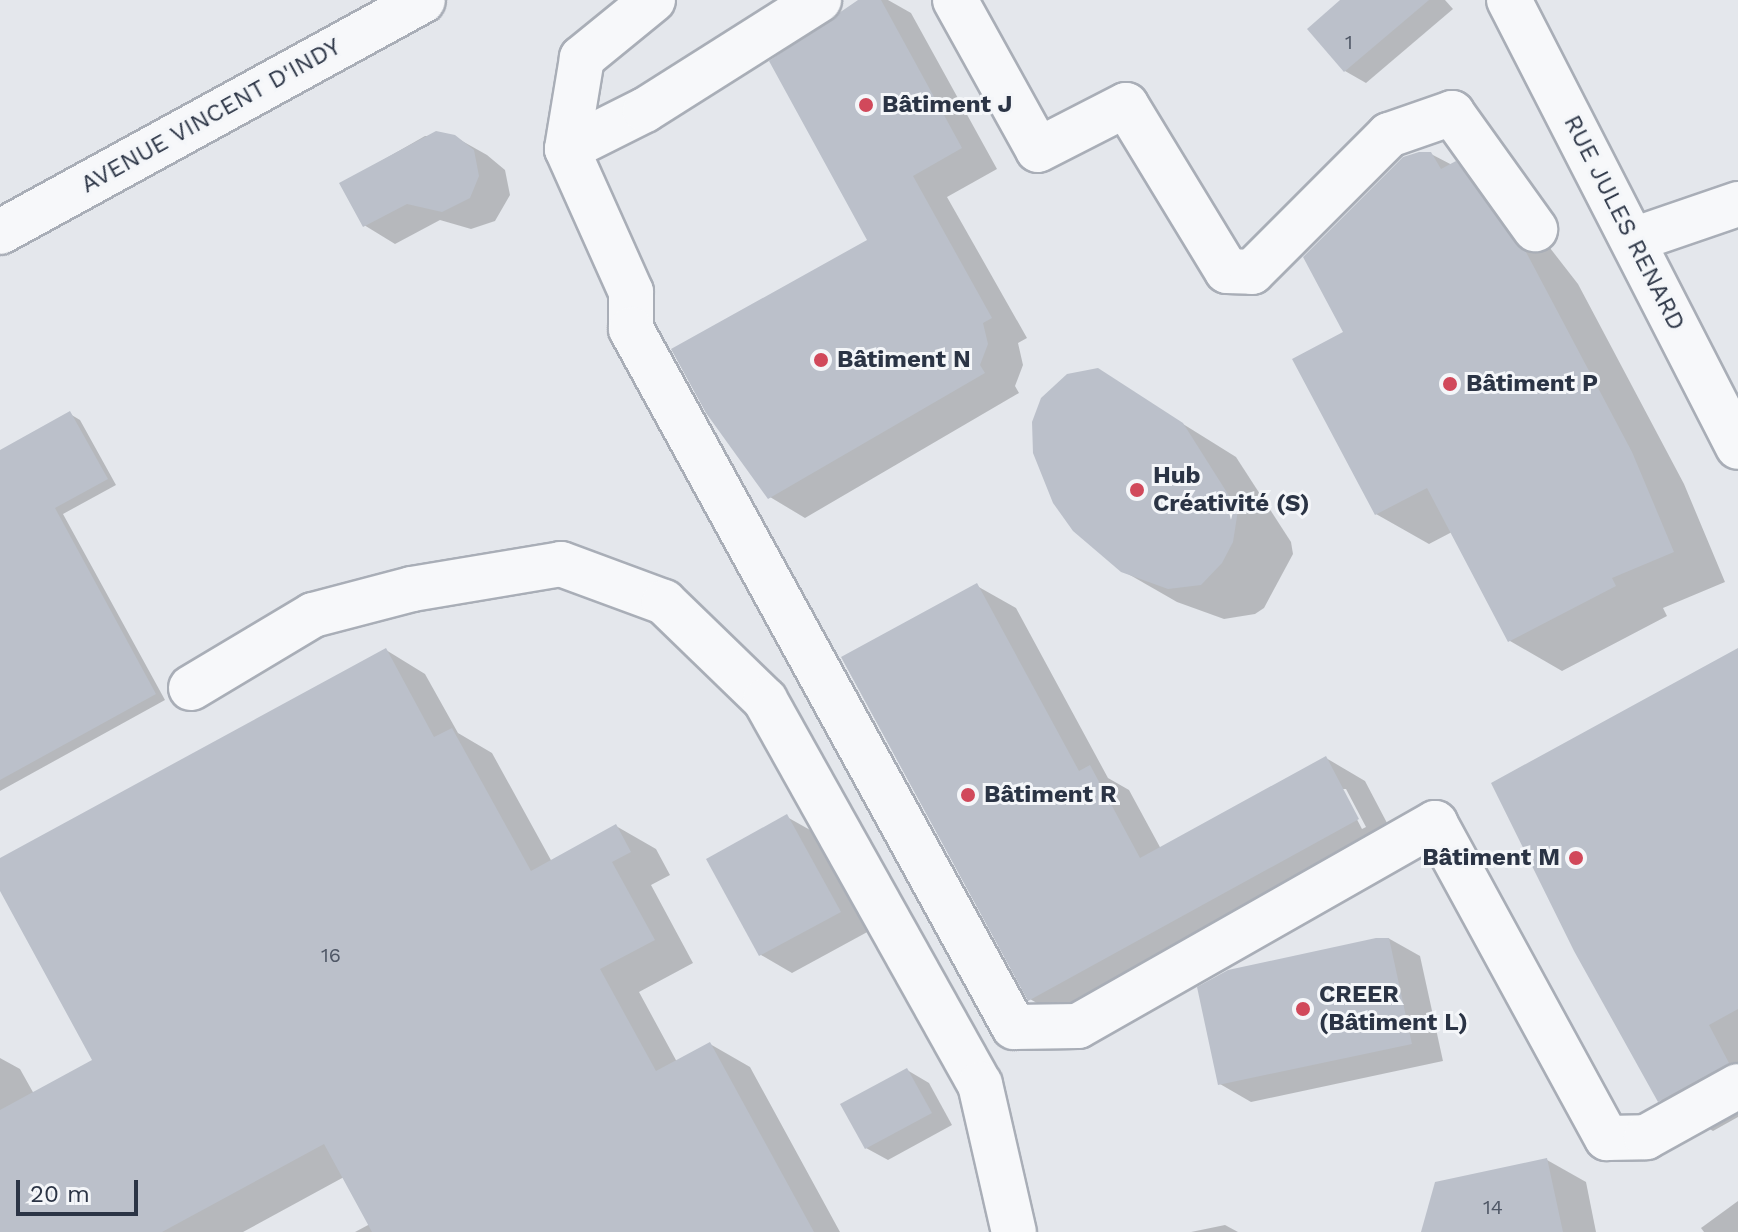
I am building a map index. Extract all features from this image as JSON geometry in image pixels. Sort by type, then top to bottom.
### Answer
[{"type":"street","name":"AVENUE VINCENT D'INDY","points":[[0,232],[423,0]]},
{"type":"street","points":[[653,0],[582,58],[567,149],[631,292],[631,329],[1014,1027],[1078,1026],[1435,823],[1607,1138],[1646,1137],[1738,1086]]},
{"type":"street","points":[[567,149],[645,110],[819,0]]},
{"type":"street","points":[[955,0],[1038,150],[1126,105],[1227,271],[1252,272],[1389,135],[1452,113],[1535,229]]},
{"type":"street","name":"RUE JULES RENARD","points":[[1509,0],[1738,447]]},
{"type":"street","points":[[1633,240],[1738,204]]},
{"type":"street","points":[[191,688],[313,615],[412,589],[561,564],[664,602],[765,700],[972,1070],[1014,1232]]},
{"type":"building","name":"Bâtiment N","points":[[858,0],[881,0],[962,148],[913,176],[992,318],[983,323],[988,344],[980,365],[985,373],[768,499],[706,413],[671,349],[867,240],[769,61]]},
{"type":"building","points":[[1340,0],[1429,0],[1344,72],[1307,29]]},
{"type":"building","points":[[436,131],[455,135],[474,150],[479,176],[470,198],[442,212],[407,204],[363,227],[339,183]]},
{"type":"building","name":"Bâtiment P","points":[[1431,152],[1441,169],[1456,161],[1526,252],[1632,452],[1674,552],[1612,578],[1616,586],[1508,642],[1427,488],[1375,515],[1292,359],[1343,332],[1303,257],[1403,157]]},
{"type":"building","name":"Hub Créativité (S)","points":[[1098,368],[1183,423],[1238,510],[1233,542],[1222,563],[1201,585],[1168,589],[1121,572],[1073,531],[1053,503],[1033,453],[1032,422],[1041,398],[1067,374]]},
{"type":"building","points":[[70,411],[108,479],[55,508],[156,694],[0,780],[0,450]]},
{"type":"building","name":"Bâtiment R","points":[[977,583],[1079,771],[1090,765],[1140,858],[1326,756],[1359,819],[1028,1001],[841,657]]},
{"type":"building","points":[[386,648],[434,737],[452,728],[531,871],[616,824],[631,852],[612,862],[655,940],[600,969],[656,1071],[710,1042],[814,1232],[372,1232],[324,1144],[162,1232],[0,1232],[0,1110],[92,1060],[0,891],[0,858]]},
{"type":"building","name":"Bâtiment M","points":[[1738,648],[1738,1009],[1709,1025],[1729,1063],[1658,1102],[1574,951],[1491,783]]},
{"type":"building","points":[[787,814],[841,912],[759,956],[706,859]]},
{"type":"building","name":"CREER (Bâtiment L)","points":[[1376,938],[1389,938],[1412,1044],[1218,1085],[1197,987],[1228,970]]},
{"type":"building","points":[[907,1068],[932,1113],[865,1149],[840,1104]]},
{"type":"building","points":[[1547,1158],[1563,1232],[1421,1232],[1435,1182]]},
{"type":"place","name":"Bâtiment J","points":[[866,105]]},
{"type":"place","name":"Bâtiment N","points":[[821,360]]},
{"type":"place","name":"Bâtiment P","points":[[1450,384]]},
{"type":"place","name":"Hub Créativité (S)","points":[[1137,490]]},
{"type":"place","name":"Bâtiment R","points":[[968,795]]},
{"type":"place","name":"Bâtiment M","points":[[1576,858]]},
{"type":"place","name":"CREER (Bâtiment L)","points":[[1303,1009]]}]
